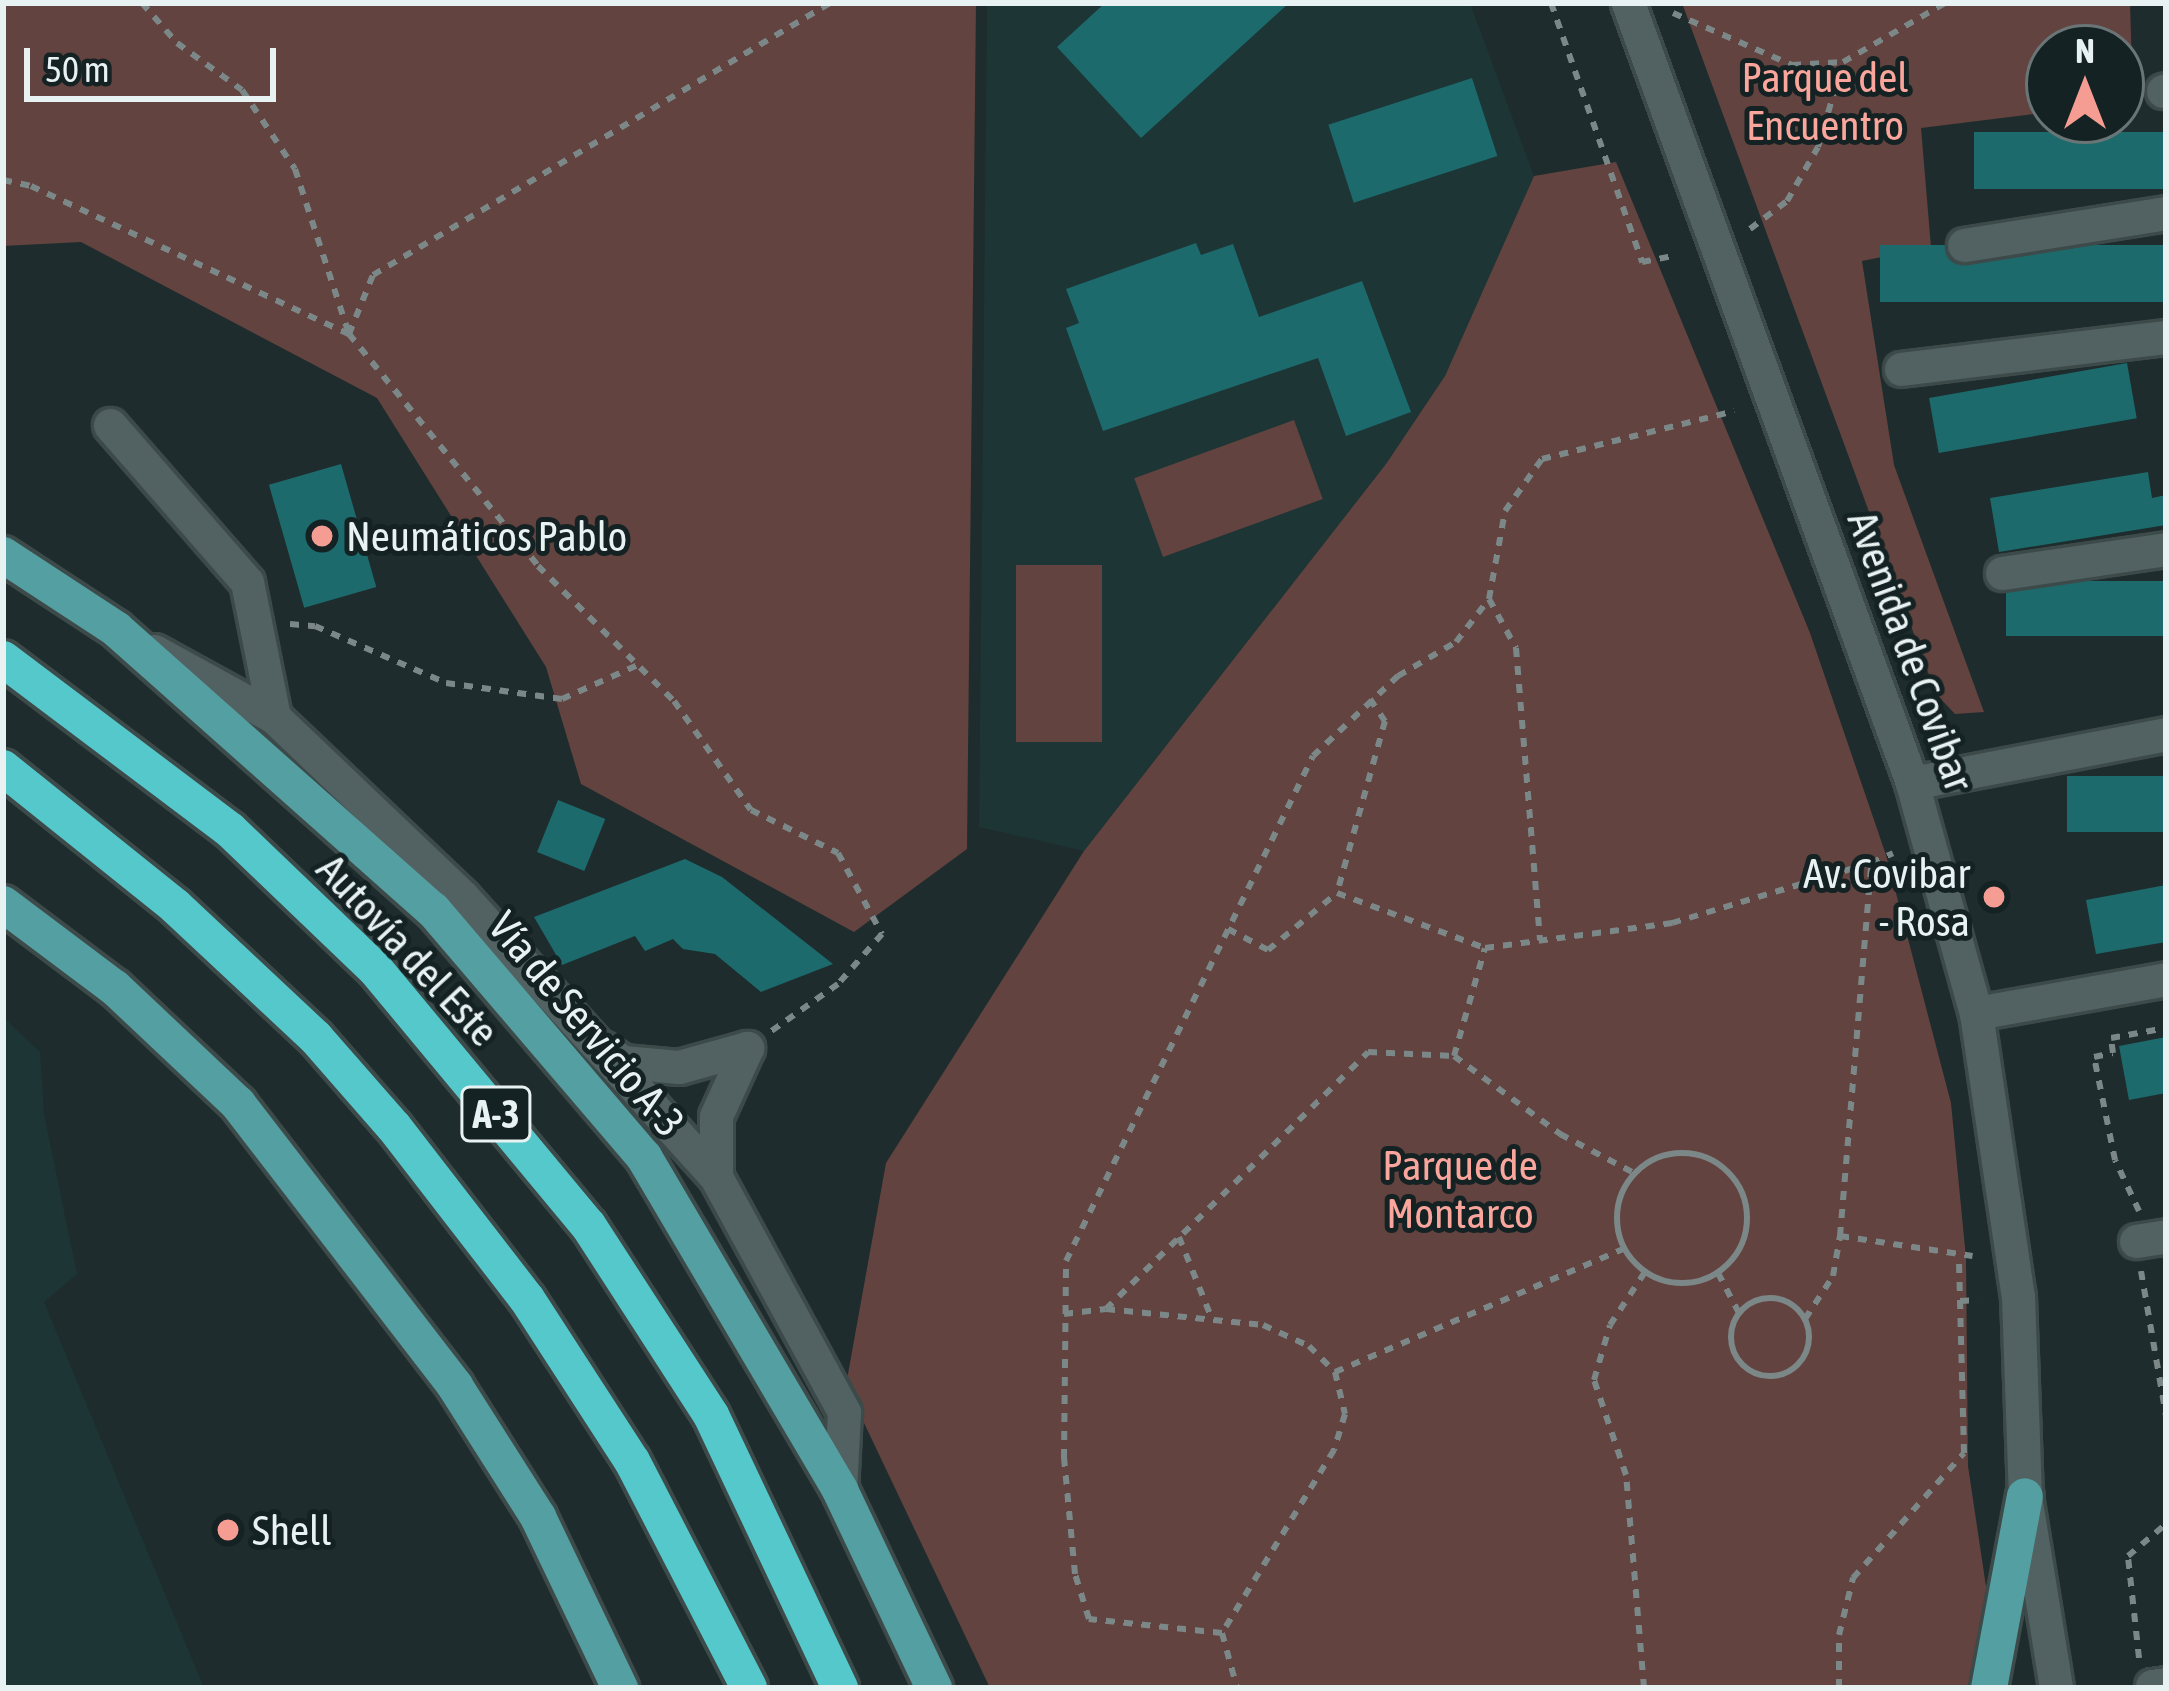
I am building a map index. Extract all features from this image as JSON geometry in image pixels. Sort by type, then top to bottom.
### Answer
[{"type":"highway","name":"Autovía del Este","points":[[3,659],[230,830],[376,970],[588,1225],[711,1415],[840,1688]]},
{"type":"highway","name":"A-3","points":[[3,767],[175,906],[316,1038],[394,1127],[527,1299],[632,1462],[749,1688]]},
{"type":"main road","name":"Vía de Servicio A-3","points":[[3,555],[116,629],[433,910],[644,1157],[840,1490],[934,1688]]},
{"type":"main road","points":[[3,904],[115,988],[238,1104],[455,1386],[538,1517],[620,1688]]},
{"type":"main road","name":"Avenida de Covibar","points":[[1989,1688],[2025,1496]]},
{"type":"main road","points":[[2003,1611],[2011,1688]]},
{"type":"street","name":"Avenida de Covibar","points":[[1628,3],[1912,783],[1976,1013],[2018,1297],[2025,1496],[2056,1688]]},
{"type":"street","points":[[1964,244],[2166,213]]},
{"type":"street","points":[[1901,370],[2166,337]]},
{"type":"street","points":[[110,425],[247,582],[274,717]]},
{"type":"street","points":[[2002,573],[2166,549]]},
{"type":"street","points":[[116,629],[274,717],[462,896],[580,1034],[716,1177],[844,1412],[840,1490]]},
{"type":"street","points":[[1912,783],[2166,734]]},
{"type":"street","points":[[1976,1013],[2166,979]]},
{"type":"street","points":[[580,1034],[623,1062],[679,1067],[747,1048]]},
{"type":"street","points":[[716,1177],[716,1116],[747,1048]]},
{"type":"path","points":[[142,3],[177,43],[242,90],[295,170],[350,334],[538,566],[674,701],[751,810],[838,853],[882,934],[838,984],[747,1048]]},
{"type":"path","points":[[350,334],[373,275],[830,3]]},
{"type":"path","points":[[1551,3],[1642,262],[1673,256]]},
{"type":"path","points":[[1673,13],[1792,64],[1843,62],[1945,3]]},
{"type":"path","points":[[1750,229],[1787,201],[1818,147],[1843,62]]},
{"type":"path","points":[[3,180],[31,186],[350,334]]},
{"type":"path","points":[[1222,1633],[1089,1619],[1075,1574],[1064,1458],[1066,1262],[1313,756],[1370,699],[1456,641],[1489,599],[1505,511],[1542,459],[1734,411]]},
{"type":"path","points":[[1489,599],[1516,648],[1540,940]]},
{"type":"path","points":[[255,622],[315,626],[446,683],[562,700],[638,665]]},
{"type":"path","points":[[1228,929],[1268,950],[1337,893],[1385,721],[1370,699]]},
{"type":"path","points":[[1337,893],[1485,947],[1672,923],[1893,853]]},
{"type":"path","points":[[1805,1319],[1773,1298],[1739,1313],[1730,1336],[1737,1360],[1770,1377],[1804,1358],[1805,1319],[1834,1276],[1870,863]]},
{"type":"path","points":[[1454,1056],[1485,947]]},
{"type":"path","points":[[2166,1028],[2111,1038],[2113,1054],[2095,1057],[2115,1160],[2151,1238],[2166,1415]]},
{"type":"path","points":[[1106,1309],[1368,1052],[1454,1056],[1560,1134],[1634,1173]]},
{"type":"path","points":[[1671,1153],[1694,1153],[1735,1178],[1748,1230],[1718,1273],[1677,1284],[1645,1272],[1624,1249],[1616,1211],[1634,1173],[1671,1153]]},
{"type":"path","points":[[1840,1236],[1973,1256]]},
{"type":"path","points":[[1179,1237],[1212,1319]]},
{"type":"path","points":[[1335,1372],[1624,1249]]},
{"type":"path","points":[[1839,1688],[1839,1635],[1853,1578],[1964,1453],[1959,1257]]},
{"type":"path","points":[[1644,1688],[1626,1475],[1594,1380],[1610,1325],[1645,1272]]},
{"type":"path","points":[[1718,1273],[1739,1313]]},
{"type":"path","points":[[1960,1301],[1978,1300]]},
{"type":"path","points":[[1064,1314],[1106,1309],[1263,1325],[1309,1346],[1335,1372],[1345,1414],[1334,1450],[1222,1633],[1237,1688]]},
{"type":"path","points":[[2159,1685],[2140,1668],[2128,1556],[2166,1524]]},
{"type":"shaded area","points":[[987,3],[1470,3],[1534,176],[1445,376],[1386,464],[1084,851],[979,827]]},
{"type":"shaded area","points":[[3,1017],[40,1052],[44,1114],[77,1274],[44,1302],[204,1688],[3,1688]]},
{"type":"green space","points":[[3,3],[976,3],[967,849],[854,932],[581,784],[546,667],[377,398],[81,242],[3,246]]},
{"type":"green space","name":"Parque del Encuentro","points":[[1682,3],[2130,3],[2131,24],[2025,24],[2025,115],[1921,128],[1931,247],[1862,261],[1894,465],[1984,712],[1955,714],[1936,694]]},
{"type":"green space","name":"Parque de Montarco","points":[[1616,162],[1810,633],[1886,855],[1951,1103],[1966,1258],[1968,1466],[1988,1600],[1971,1688],[990,1688],[846,1385],[886,1163],[1084,851],[1386,464],[1445,376],[1534,176]]},
{"type":"green space","points":[[1294,420],[1323,499],[1163,557],[1134,478]]},
{"type":"green space","points":[[1016,565],[1102,565],[1102,742],[1016,742]]},
{"type":"building","points":[[1105,3],[1289,3],[1141,138],[1057,47]]},
{"type":"building","points":[[1472,78],[1497,156],[1354,203],[1328,125]]},
{"type":"building","points":[[1974,132],[2025,132],[2025,144],[2145,144],[2145,132],[2166,132],[2166,189],[1974,189]]},
{"type":"building","points":[[1196,243],[1201,255],[1233,244],[1259,317],[1362,281],[1411,412],[1346,436],[1318,358],[1103,431],[1066,328],[1079,323],[1066,289]]},
{"type":"building","points":[[1880,245],[2166,245],[2166,302],[1880,302]]},
{"type":"building","points":[[2127,363],[2137,418],[1939,453],[1929,398]]},
{"type":"building","name":"Neumáticos Pablo","points":[[341,464],[376,587],[304,608],[269,485]]},
{"type":"building","points":[[2148,472],[2152,498],[2166,495],[2166,525],[1999,552],[1990,498]]},
{"type":"building","points":[[2006,581],[2166,581],[2166,636],[2006,636]]},
{"type":"building","points":[[2067,776],[2166,776],[2166,832],[2067,832]]},
{"type":"building","points":[[558,800],[605,819],[584,871],[537,852]]},
{"type":"building","points":[[685,859],[722,877],[833,964],[761,992],[715,954],[683,949],[673,939],[645,951],[635,936],[562,965],[534,917]]},
{"type":"building","points":[[2166,885],[2166,942],[2096,954],[2086,900]]},
{"type":"building","points":[[2166,1037],[2166,1093],[2129,1100],[2119,1046]]},
{"type":"place","name":"Neumáticos Pablo","points":[[322,536]]},
{"type":"place","name":"Av. Covibar - Rosa","points":[[1994,897]]},
{"type":"place","name":"Shell","points":[[228,1530]]}]
